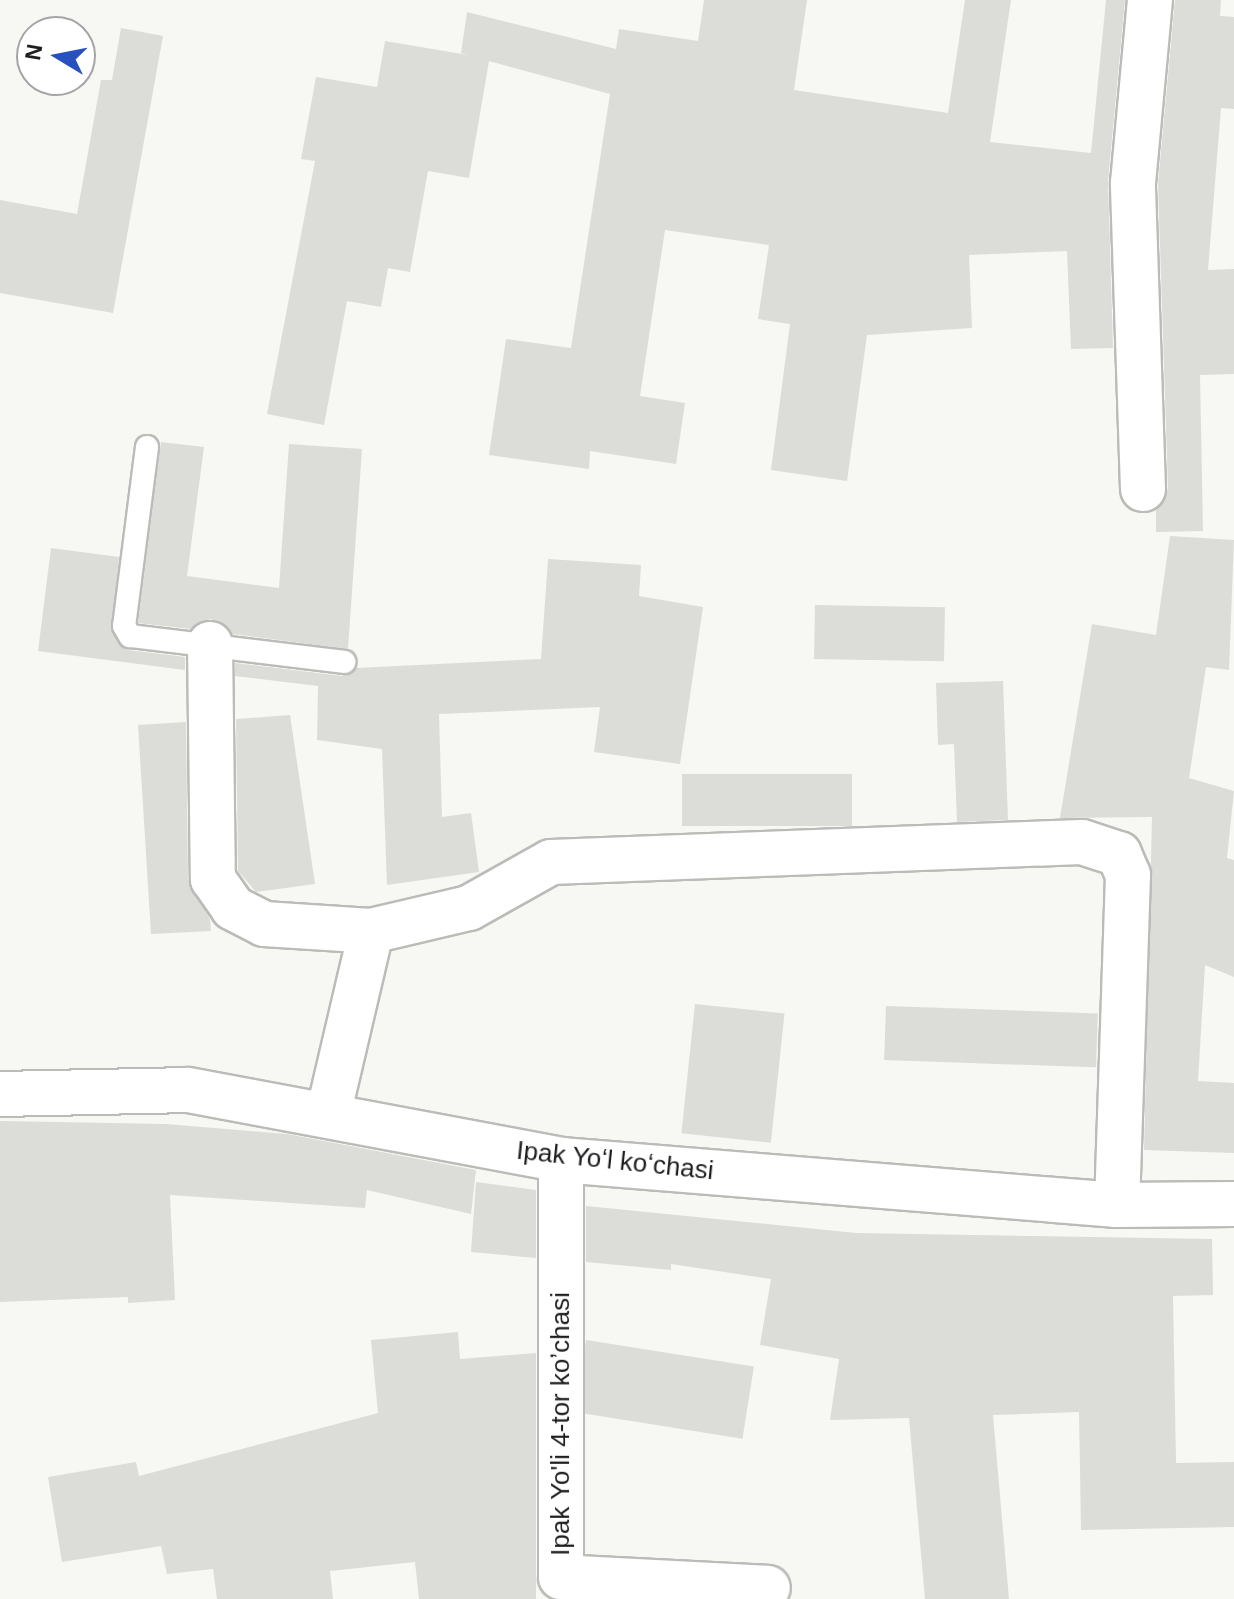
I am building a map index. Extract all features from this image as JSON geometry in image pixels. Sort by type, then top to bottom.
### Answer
[{"type":"street","points":[[1143,489],[1133,183],[1150,0]]},
{"type":"street","points":[[210,644],[213,879],[233,908],[264,924],[371,931],[469,908],[551,862],[1082,842],[1119,854],[1128,875],[1117,1205]]},
{"type":"street","points":[[328,1115],[371,931]]},
{"type":"street","name":"Ipak Yoʻl koʻchasi","points":[[0,1094],[188,1090],[561,1160],[1117,1205],[1234,1204]]},
{"type":"street","name":"Ipak Yo'li 4-tor koʼchasi","points":[[561,1160],[561,1577],[768,1588]]},
{"type":"lane","points":[[147,447],[124,626],[130,636],[159,642],[210,644],[344,662]]},
{"type":"building","points":[[704,0],[807,0],[794,90],[948,113],[965,0],[1011,0],[990,142],[1091,153],[1106,0],[1125,0],[1108,181],[1113,348],[1071,349],[1067,251],[969,255],[972,328],[867,335],[847,481],[771,470],[790,324],[758,319],[769,245],[665,230],[640,396],[685,403],[676,464],[590,451],[589,469],[489,455],[506,339],[571,348],[610,94],[489,61],[469,178],[428,171],[410,272],[388,268],[381,307],[347,301],[324,425],[267,414],[315,161],[301,159],[316,77],[377,87],[385,41],[468,55],[461,53],[467,12],[616,49],[619,29],[698,41]]},
{"type":"building","points":[[1175,0],[1221,0],[1220,16],[1234,17],[1234,109],[1221,108],[1208,270],[1234,269],[1234,374],[1200,375],[1203,531],[1156,532],[1156,510],[1168,488],[1158,184]]},
{"type":"building","points":[[121,28],[163,36],[113,313],[0,293],[0,200],[77,214],[101,80],[112,80]]},
{"type":"building","points":[[161,442],[204,447],[187,576],[279,588],[289,444],[362,449],[348,649],[232,634],[223,623],[210,619],[191,629],[138,623]]},
{"type":"building","points":[[1170,536],[1234,540],[1229,670],[1206,667],[1189,778],[1234,791],[1227,858],[1234,860],[1234,977],[1205,965],[1198,1081],[1234,1083],[1234,1153],[1144,1150],[1152,817],[1060,818],[1092,624],[1156,635]]},
{"type":"building","points":[[51,548],[119,557],[112,633],[128,650],[185,657],[185,670],[38,651]]},
{"type":"building","points":[[548,559],[641,565],[639,596],[703,607],[680,764],[594,752],[600,707],[439,714],[442,817],[471,813],[479,872],[387,885],[382,749],[317,740],[318,686],[235,676],[235,663],[342,676],[356,668],[541,659]]},
{"type":"building","points":[[815,605],[945,607],[944,661],[814,659]]},
{"type":"building","points":[[1003,681],[1008,820],[957,822],[954,744],[938,745],[936,683]]},
{"type":"building","points":[[290,715],[315,884],[256,892],[238,871],[236,719]]},
{"type":"building","points":[[186,722],[188,879],[210,919],[211,931],[151,934],[138,725]]},
{"type":"building","points":[[682,774],[852,774],[852,826],[682,826]]},
{"type":"building","points":[[695,1004],[785,1013],[771,1143],[681,1133]]},
{"type":"building","points":[[886,1006],[1098,1013],[1096,1067],[884,1060]]},
{"type":"building","points":[[0,1121],[166,1124],[287,1134],[476,1170],[471,1214],[367,1190],[365,1208],[170,1195],[175,1300],[128,1303],[128,1297],[0,1302]]},
{"type":"building","points":[[476,1182],[536,1190],[536,1258],[471,1252]]},
{"type":"building","points":[[586,1206],[856,1233],[1212,1239],[1213,1295],[1173,1296],[1176,1463],[1234,1462],[1234,1527],[1081,1530],[1079,1412],[993,1415],[1009,1599],[925,1599],[909,1418],[830,1420],[839,1359],[760,1345],[771,1279],[671,1264],[671,1270],[586,1262]]},
{"type":"building","points":[[458,1332],[460,1359],[536,1353],[536,1599],[419,1599],[415,1562],[330,1571],[333,1599],[217,1599],[213,1569],[167,1574],[161,1546],[62,1562],[48,1477],[136,1462],[139,1476],[378,1413],[371,1340]]},
{"type":"building","points":[[586,1340],[754,1367],[742,1439],[575,1412]]}]
